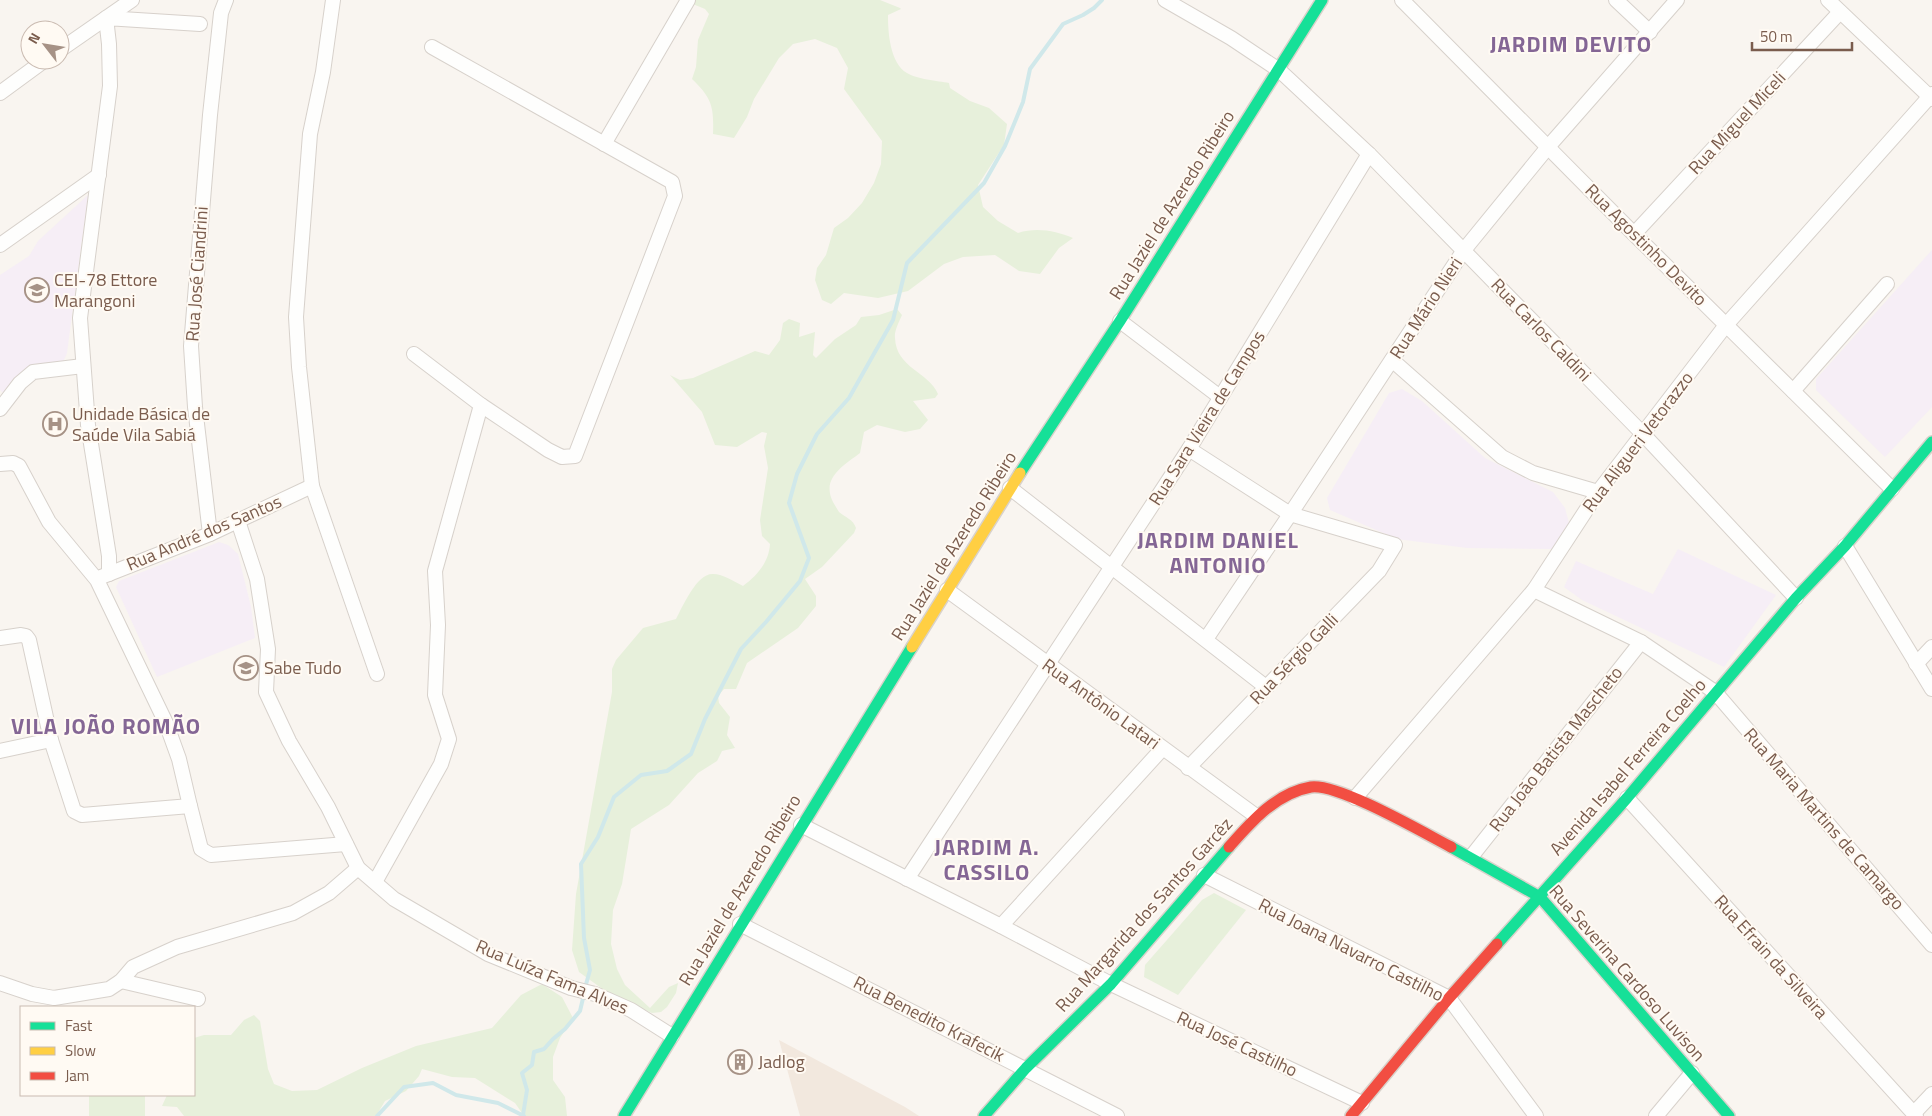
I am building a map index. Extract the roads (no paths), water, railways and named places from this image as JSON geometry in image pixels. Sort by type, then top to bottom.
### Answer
[{"type":"street","points":[[70,43],[132,0]]},
{"type":"street","points":[[333,0],[310,134],[296,317],[299,367],[312,486],[377,674]]},
{"type":"street","points":[[604,144],[688,0]]},
{"type":"street","name":"Rua Carlos Caldini","points":[[1165,0],[1231,38],[1279,70],[1369,154],[1643,434],[1796,598]]},
{"type":"street","name":"Rua Jaziel de Azeredo Ribeiro","points":[[624,1116],[740,924],[1010,488],[1120,320],[1322,0]]},
{"type":"street","name":"Rua Agostinho Devito","points":[[1402,0],[1634,234],[1892,489]]},
{"type":"street","points":[[1616,0],[1650,32]]},
{"type":"street","name":"Rua Mário Nieri","points":[[1206,639],[1464,250],[1548,147],[1677,0]]},
{"type":"street","points":[[1828,0],[1931,96]]},
{"type":"street","points":[[200,24],[224,6]]},
{"type":"street","name":"Rua José Ciandrini","points":[[210,534],[196,417],[191,346],[210,115],[224,6]]},
{"type":"street","name":"Rua Miguel Miceli","points":[[1634,234],[1840,12]]},
{"type":"street","points":[[106,18],[200,24],[220,33]]},
{"type":"street","points":[[106,18],[110,86],[80,318],[82,366],[88,425],[109,556],[110,574]]},
{"type":"street","points":[[414,354],[481,405],[548,450],[562,457],[576,456],[675,196],[672,182],[432,46]]},
{"type":"street","points":[[0,93],[31,70]]},
{"type":"street","name":"Rua Aligueri Vetorazzo","points":[[1355,798],[1534,590],[1598,492],[1726,325],[1931,96]]},
{"type":"street","name":"Rua Sara Vieira de Campos","points":[[907,879],[1189,449],[1369,154]]},
{"type":"street","points":[[0,245],[99,175]]},
{"type":"street","points":[[1793,391],[1887,284]]},
{"type":"street","points":[[1120,320],[1220,397]]},
{"type":"street","points":[[1392,360],[1502,456],[1533,473],[1598,492]]},
{"type":"street","points":[[0,409],[20,382],[33,372],[82,366]]},
{"type":"street","points":[[375,882],[441,764],[450,739],[435,694],[438,625],[435,571],[481,405]]},
{"type":"street","name":"Avenida Isabel Ferreira Coelho","points":[[1352,1116],[1449,998],[1627,798],[1715,692],[1796,598],[1845,546],[1932,442]]},
{"type":"street","points":[[1189,449],[1290,514]]},
{"type":"street","points":[[0,464],[13,463],[19,466],[48,522],[96,580],[166,723],[179,759],[201,850],[211,855],[346,844]]},
{"type":"street","name":"Rua André dos Santos","points":[[96,580],[210,534],[312,486]]},
{"type":"street","points":[[1010,488],[1266,687]]},
{"type":"street","name":"Rua Sérgio Galli","points":[[1188,768],[1379,572],[1395,545],[1290,514]]},
{"type":"street","points":[[0,983],[32,994],[54,998],[109,989],[121,981],[133,967],[177,947],[293,913],[329,893],[358,868],[328,807],[289,741],[266,692],[267,640],[256,580],[238,521]]},
{"type":"street","points":[[1845,546],[1932,689]]},
{"type":"street","name":"Rua Antônio Latari","points":[[947,590],[1256,816]]},
{"type":"street","name":"Rua Maria Martins de Camargo","points":[[1534,590],[1641,642],[1715,692],[1932,945]]},
{"type":"street","points":[[0,638],[21,635],[26,636],[29,640],[51,740],[74,811],[82,816],[190,806]]},
{"type":"street","name":"Rua João Batista Mascheto","points":[[1471,857],[1641,642]]},
{"type":"street","points":[[1916,664],[1932,646]]},
{"type":"street","points":[[0,752],[51,740]]},
{"type":"street","points":[[1001,926],[1162,749]]},
{"type":"street","name":"Rua Margarida dos Santos Garcêz","points":[[984,1116],[1026,1068],[1111,984],[1256,816],[1284,797],[1312,788],[1334,791],[1355,798]]},
{"type":"street","name":"Rua Severina Cardoso Luvison","points":[[1355,798],[1471,857],[1540,897],[1729,1116]]},
{"type":"street","name":"Rua Efrain da Silveira","points":[[1627,798],[1915,1115]]},
{"type":"street","name":"Rua José Castilho","points":[[801,825],[1111,984],[1362,1103]]},
{"type":"street","name":"Rua Luíza Fama Alves","points":[[358,868],[394,898],[488,954],[571,988],[595,994],[631,1010],[672,1036]]},
{"type":"street","name":"Rua Joana Navarro Castilho","points":[[1204,875],[1449,998],[1536,1116]]},
{"type":"street","name":"Rua Benedito Krafecik","points":[[740,924],[1117,1116]]},
{"type":"street","points":[[121,981],[198,999]]},
{"type":"street","points":[[1656,1116],[1692,1073]]},
{"type":"street","points":[[1915,1115],[1932,1094]]},
{"type":"waterway","points":[[585,988],[590,970],[584,938],[581,864],[598,837],[614,797],[641,775],[667,771],[691,754],[705,719],[741,649],[800,581],[809,558],[789,503],[797,474],[817,434],[849,398],[893,320],[907,263],[984,183],[1005,146],[1023,102],[1030,69],[1063,24],[1083,15],[1102,0]]},
{"type":"waterway","points":[[523,1115],[527,1090],[522,1073],[532,1065],[534,1052],[544,1049],[580,1011],[584,994]]},
{"type":"waterway","points":[[377,1116],[404,1087],[433,1083],[456,1095],[498,1103],[524,1116]]},
{"type":"place","name":"CEI-78 Ettore Marangoni","points":[[37,290]]},
{"type":"place","name":"Unidade Básica de Saúde Vila Sabiá","points":[[55,424]]},
{"type":"place","name":"Sabe Tudo","points":[[246,668]]},
{"type":"place","name":"Jadlog","points":[[740,1062]]},
{"type":"district","name":"JARDIM DEVITO","points":[[1571,44]]},
{"type":"district","name":"JARDIM DANIEL ANTONIO","points":[[1218,552]]},
{"type":"district","name":"VILA JOÃO ROMÃO","points":[[106,726]]},
{"type":"district","name":"JARDIM A. CASSILO","points":[[987,860]]}]
